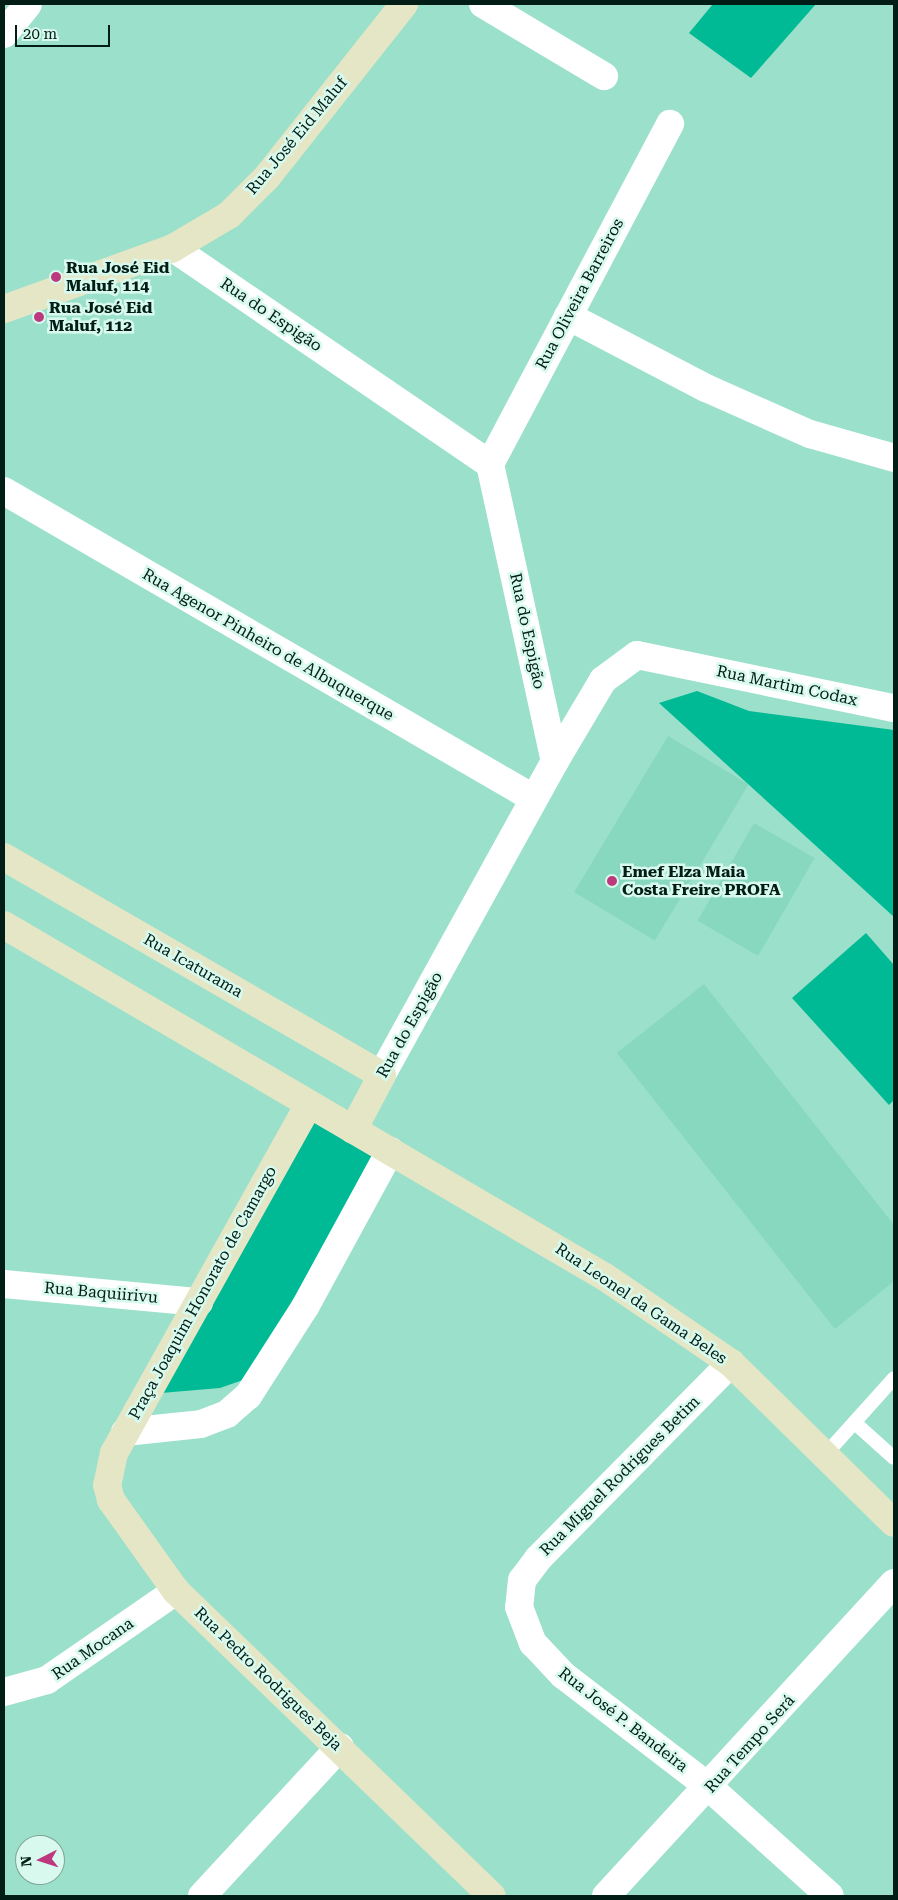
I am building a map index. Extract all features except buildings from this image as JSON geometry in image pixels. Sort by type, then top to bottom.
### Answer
[{"type":"street","points":[[4,34],[28,4]]},
{"type":"street","name":"Rua José Eid Maluf","points":[[4,309],[173,248],[229,215],[267,177],[404,4]]},
{"type":"street","points":[[483,4],[604,76]]},
{"type":"street","name":"Rua Oliveira Barreiros","points":[[490,464],[670,124]]},
{"type":"street","name":"Rua do Espigão","points":[[173,248],[490,464],[555,761],[533,798],[353,1130]]},
{"type":"street","points":[[568,316],[706,388],[810,434],[894,458]]},
{"type":"street","name":"Rua Agenor Pinheiro de Albuquerque","points":[[4,492],[533,798]]},
{"type":"street","name":"Rua Martim Codax","points":[[555,761],[604,680],[637,655],[894,708]]},
{"type":"street","name":"Rua Icaturama","points":[[4,857],[382,1075]]},
{"type":"street","points":[[4,925],[308,1106],[353,1130]]},
{"type":"street","name":"Praça Joaquim Honorato de Camargo","points":[[125,1432],[308,1106]]},
{"type":"street","name":"Rua Leonel da Gama Beles","points":[[353,1130],[605,1277],[731,1363],[894,1523]]},
{"type":"street","name":"Praça Joaquim Honorato de Camargo","points":[[125,1432],[201,1424],[228,1414],[248,1396],[305,1307],[390,1151]]},
{"type":"street","name":"Rua Baquiirivu","points":[[4,1284],[199,1302]]},
{"type":"street","name":"Rua Miguel Rodrigues Betim","points":[[518,1594],[522,1580],[538,1558],[731,1363]]},
{"type":"street","name":"Rua Pedro Rodrigues Beja","points":[[125,1432],[107,1470],[111,1500],[176,1591],[340,1747],[492,1896]]},
{"type":"street","name":"Rua Tempo Será","points":[[606,1896],[710,1788],[893,1588]]},
{"type":"street","name":"Rua Mocana","points":[[4,1692],[47,1680],[176,1591]]},
{"type":"street","name":"Rua José P. Bandeira","points":[[518,1594],[521,1619],[534,1644],[563,1675],[710,1788],[830,1896]]},
{"type":"street","points":[[202,1896],[340,1747]]},
{"type":"lane","points":[[825,1455],[894,1378]]},
{"type":"lane","points":[[855,1423],[894,1458]]},
{"type":"shaded area","points":[[713,4],[816,4],[751,78],[689,33]]},
{"type":"shaded area","points":[[697,691],[749,711],[894,730],[894,917],[659,703]]},
{"type":"shaded area","points":[[668,736],[749,784],[655,940],[574,892]]},
{"type":"shaded area","points":[[754,823],[815,858],[758,956],[698,921]]},
{"type":"shaded area","points":[[866,933],[894,965],[894,1100],[889,1105],[792,998]]},
{"type":"shaded area","points":[[704,984],[894,1225],[894,1281],[835,1329],[617,1053]]},
{"type":"shaded area","points":[[311,1121],[379,1159],[308,1290],[243,1380],[220,1388],[161,1393]]},
{"type":"place","name":"Rua José Eid Maluf, 114","points":[[56,277]]},
{"type":"place","name":"Rua José Eid Maluf, 112","points":[[39,317]]},
{"type":"place","name":"Emef Elza Maia Costa Freire PROFA","points":[[612,881]]}]
